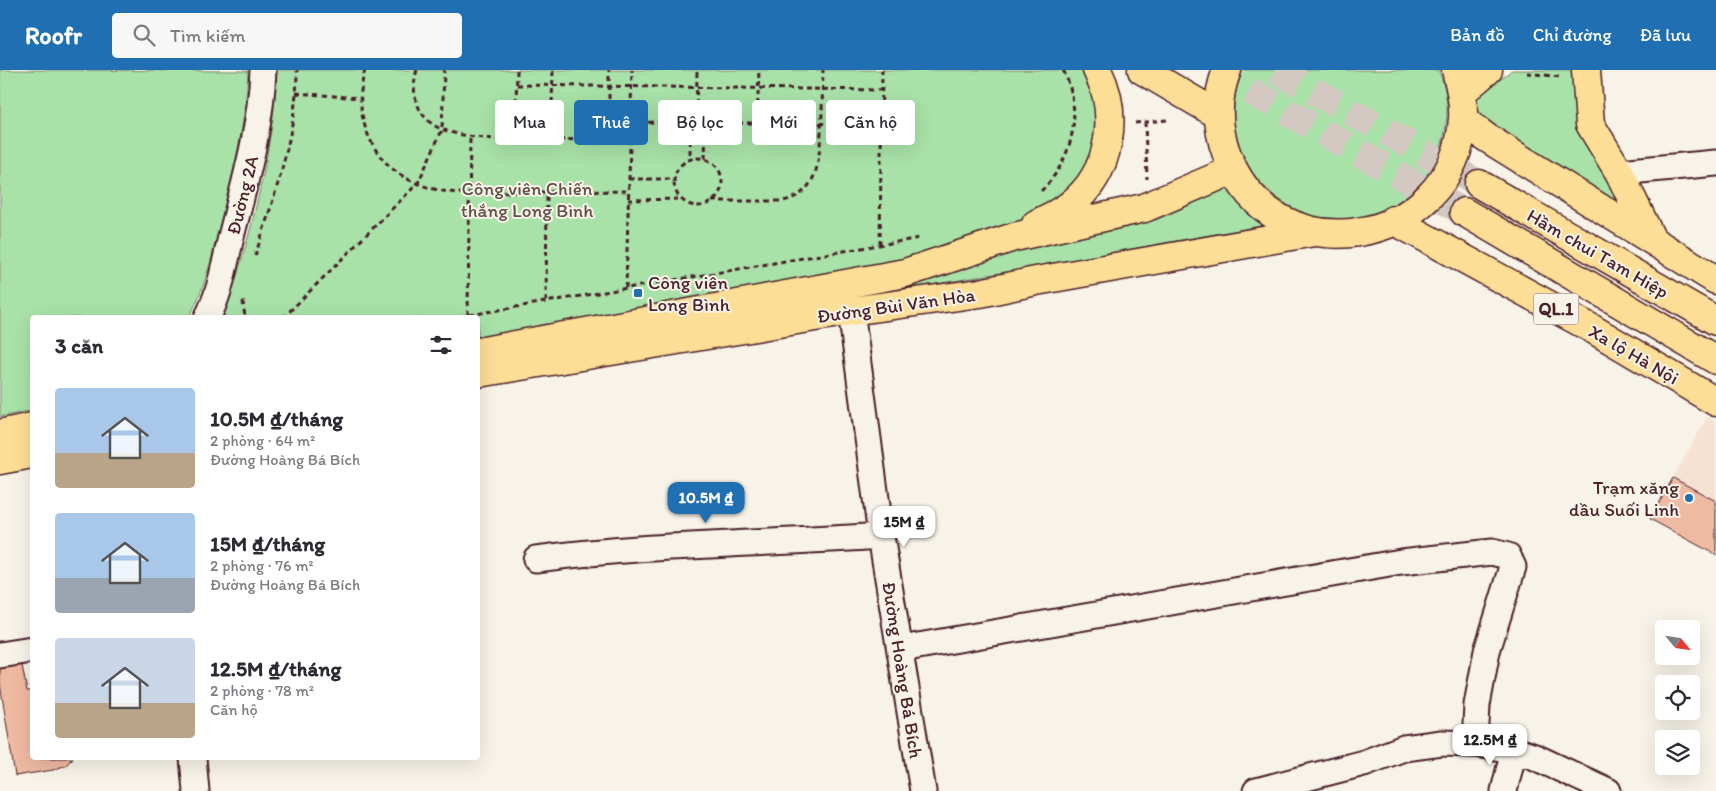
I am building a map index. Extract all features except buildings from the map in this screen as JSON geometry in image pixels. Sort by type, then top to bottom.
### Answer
[{"type":"main road","points":[[1014,237],[1071,204],[1085,190],[1096,174],[1104,156],[1110,124],[1106,87],[1097,70]]},
{"type":"main road","points":[[1142,70],[1217,114]]},
{"type":"main road","points":[[1227,70],[1222,81],[1217,114],[1222,141],[1233,170],[1253,198],[1281,220],[1314,232],[1339,235],[1364,232],[1393,220],[1417,207],[1440,183],[1456,153],[1463,120],[1459,81],[1488,70]]},
{"type":"main road","points":[[1586,74],[1590,124],[1619,172],[1652,240]]},
{"type":"main road","points":[[1463,120],[1487,138],[1716,280]]},
{"type":"main road","name":"Đường Bùi Văn Hòa","points":[[480,352],[905,273],[1014,237],[1144,208],[1233,170]]},
{"type":"main road","name":"Hầm chui Tam Hiệp","points":[[1480,184],[1716,322]]},
{"type":"main road","name":"Hầm chui Tam Hiệp","points":[[1464,212],[1716,360]]},
{"type":"main road","name":"Xa lộ Hà Nội","points":[[1393,220],[1591,328],[1716,402]]},
{"type":"main road","name":"Đường Bùi Văn Hòa","points":[[480,373],[851,310],[980,293],[1314,232]]},
{"type":"main road","points":[[848,284],[851,310]]},
{"type":"main road","points":[[0,434],[30,427]]},
{"type":"main road","points":[[0,460],[30,454]]},
{"type":"street","name":"Đường 2A","points":[[208,315],[221,278],[255,146],[261,106],[263,70]]},
{"type":"street","points":[[1619,172],[1716,163]]},
{"type":"street","name":"Đường Hoàng Bá Bích","points":[[851,310],[882,536],[922,791]]},
{"type":"street","points":[[536,558],[596,551],[699,544],[795,542],[882,536]]},
{"type":"street","points":[[901,649],[1392,563],[1492,552],[1508,556],[1513,566],[1487,651],[1477,705],[1475,744]]},
{"type":"street","points":[[0,655],[30,650]]},
{"type":"street","points":[[1256,791],[1364,763],[1404,748],[1442,743],[1475,744],[1514,750],[1535,757],[1608,791]]},
{"type":"street","points":[[1504,791],[1514,750]]},
{"type":"street","points":[[193,760],[196,791]]},
{"type":"path","points":[[252,265],[289,134],[296,94],[297,70]]},
{"type":"path","points":[[365,70],[360,98],[362,117],[372,146],[393,171],[418,184],[442,192],[470,194],[629,191]]},
{"type":"path","points":[[417,70],[415,94],[418,110],[428,122],[442,130],[470,136],[495,137]]},
{"type":"path","points":[[286,315],[418,184],[442,130],[444,70]]},
{"type":"path","points":[[516,100],[517,70]]},
{"type":"path","points":[[552,100],[553,70]]},
{"type":"path","points":[[564,138],[609,139],[608,70]]},
{"type":"path","points":[[631,100],[632,70]]},
{"type":"path","points":[[697,70],[697,100]]},
{"type":"path","points":[[758,100],[759,70]]},
{"type":"path","points":[[628,200],[682,199],[696,206],[712,201],[783,201],[799,196],[805,191],[814,176],[820,124],[823,70]]},
{"type":"path","points":[[882,70],[882,100]]},
{"type":"path","points":[[1033,196],[1053,179],[1062,165],[1070,144],[1074,111],[1069,81],[1063,70]]},
{"type":"path","points":[[1527,73],[1586,74]]},
{"type":"path","points":[[517,85],[882,90]]},
{"type":"path","points":[[296,94],[360,98]]},
{"type":"path","points":[[1110,124],[1167,120]]},
{"type":"path","points":[[1144,122],[1148,181]]},
{"type":"path","points":[[816,124],[826,124]]},
{"type":"path","points":[[470,136],[468,315],[924,237]]},
{"type":"path","points":[[626,288],[630,145]]},
{"type":"path","points":[[690,145],[690,159]]},
{"type":"path","points":[[705,145],[705,159]]},
{"type":"path","points":[[880,245],[882,145]]},
{"type":"path","points":[[682,199],[677,192],[675,179],[678,169],[690,159],[705,159],[717,167],[722,180],[721,188],[712,201]]},
{"type":"path","points":[[629,179],[675,179]]},
{"type":"path","points":[[546,302],[547,192]]},
{"type":"path","points":[[244,293],[242,305],[244,315]]},
{"type":"shaded area","name":"Trạm xăng dầu Suối Linh","points":[[1707,417],[1716,422],[1716,555],[1650,519]]},
{"type":"green space","points":[[0,70],[248,71],[245,110],[230,186],[208,272],[190,315],[30,315],[30,410],[0,417]]},
{"type":"green space","name":"Công viên Chiến thắng Long Bình","points":[[277,70],[1087,70],[1098,90],[1100,138],[1078,185],[1028,219],[987,230],[906,258],[546,327],[480,338],[480,315],[224,315],[251,227],[271,132]]},
{"type":"green space","points":[[1243,70],[1438,70],[1446,96],[1447,113],[1445,131],[1438,156],[1424,178],[1413,190],[1372,215],[1338,220],[1305,213],[1276,197],[1253,172],[1238,142],[1234,107]]},
{"type":"green space","points":[[1512,70],[1577,70],[1626,207],[1497,128],[1477,113],[1476,99]]},
{"type":"green space","points":[[1228,188],[1244,209],[1265,226],[874,294],[945,276],[1014,252],[1156,220]]},
{"type":"tunnel","points":[[1213,70],[1464,212]]},
{"type":"tunnel","points":[[1276,70],[1479,184]]},
{"type":"place","name":"Công viên Long Bình","points":[[638,293]]},
{"type":"place","name":"Trạm xăng dầu Suối Linh","points":[[1689,498]]}]
